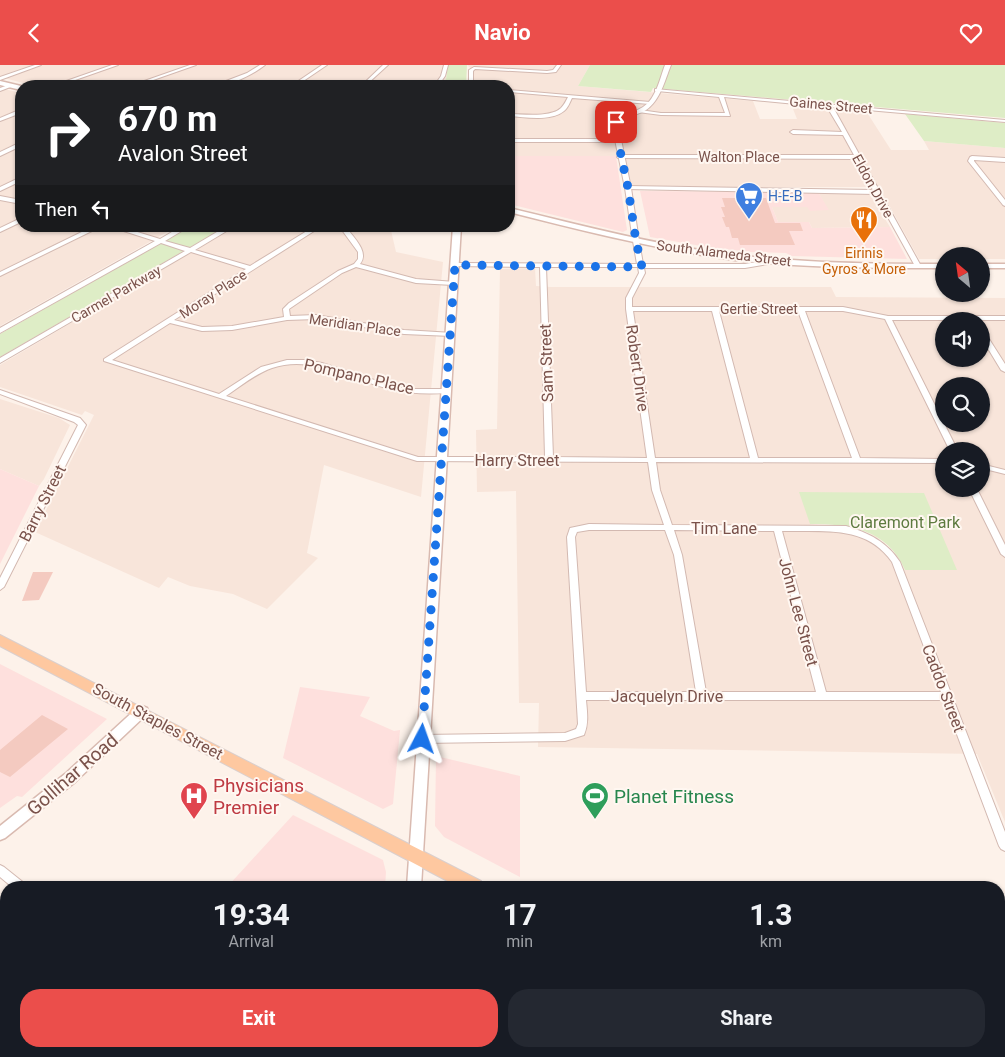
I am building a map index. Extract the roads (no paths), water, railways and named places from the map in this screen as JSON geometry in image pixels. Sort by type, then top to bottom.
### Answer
[{"type":"main road","points":[[0,81],[15,86]]},
{"type":"main road","name":"South Alameda Street","points":[[515,211],[636,241],[706,254],[774,261],[935,266]]},
{"type":"main road","points":[[414,881],[457,232]]},
{"type":"main road","points":[[990,266],[1004,266]]},
{"type":"main road","name":"South Staples Street","points":[[0,640],[142,711],[455,881]]},
{"type":"main road","name":"Gollihar Road","points":[[0,834],[70,778],[142,711]]},
{"type":"street","points":[[0,81],[39,65]]},
{"type":"street","points":[[72,80],[116,65]]},
{"type":"street","points":[[150,80],[194,65]]},
{"type":"street","points":[[232,80],[249,74],[263,65]]},
{"type":"street","points":[[302,80],[325,65]]},
{"type":"street","points":[[370,80],[386,65]]},
{"type":"street","points":[[440,80],[446,65]]},
{"type":"street","points":[[471,80],[471,70],[474,68],[496,66],[551,72],[559,65]]},
{"type":"street","points":[[642,267],[628,188],[620,157],[616,122],[626,115],[640,111],[650,103],[668,65]]},
{"type":"street","points":[[0,90],[11,85]]},
{"type":"street","points":[[515,91],[650,103]]},
{"type":"street","name":"Gaines Street","points":[[657,91],[1005,121]]},
{"type":"street","points":[[515,115],[542,115],[559,112],[565,108],[571,96]]},
{"type":"street","points":[[640,111],[661,114],[728,115],[722,96]]},
{"type":"street","name":"Eldon Drive","points":[[829,105],[918,266]]},
{"type":"street","points":[[0,120],[15,114]]},
{"type":"street","points":[[793,132],[845,134]]},
{"type":"street","points":[[515,141],[618,141]]},
{"type":"street","points":[[0,154],[15,147]]},
{"type":"street","name":"Walton Place","points":[[620,157],[857,157]]},
{"type":"street","points":[[1005,160],[979,157],[972,158],[971,161],[1005,204]]},
{"type":"street","points":[[0,189],[15,182]]},
{"type":"street","points":[[628,188],[876,192]]},
{"type":"street","points":[[0,197],[15,201]]},
{"type":"street","points":[[0,230],[15,223]]},
{"type":"street","points":[[0,274],[87,232]]},
{"type":"street","points":[[129,232],[252,269]]},
{"type":"street","name":"Carmel Parkway","points":[[0,331],[176,232]]},
{"type":"street","name":"Carmel Parkway","points":[[0,361],[222,232]]},
{"type":"street","name":"Moray Place","points":[[106,360],[171,321],[310,232]]},
{"type":"street","points":[[287,318],[286,309],[291,304],[340,272],[356,265],[360,259],[361,252],[346,232]]},
{"type":"street","points":[[455,265],[745,266],[774,261]]},
{"type":"street","points":[[356,265],[408,281],[432,285],[453,283]]},
{"type":"street","name":"Sam Street","points":[[543,266],[549,460]]},
{"type":"street","name":"Robert Drive","points":[[642,267],[639,282],[628,298],[629,309],[651,461],[659,503],[678,555],[702,696]]},
{"type":"street","name":"Gertie Street","points":[[629,309],[843,309],[888,318],[935,319]]},
{"type":"street","points":[[715,309],[755,461]]},
{"type":"street","points":[[801,309],[857,461]]},
{"type":"street","name":"Meridian Place","points":[[171,321],[202,329],[232,328],[287,318],[316,317],[404,332],[451,334]]},
{"type":"street","points":[[888,318],[950,442]]},
{"type":"street","name":"Gertie Street","points":[[990,319],[1005,318]]},
{"type":"street","points":[[990,346],[1005,370]]},
{"type":"street","name":"Harry Street","points":[[106,360],[417,459],[935,461]]},
{"type":"street","name":"Pompano Place","points":[[220,396],[246,378],[271,366],[295,361],[321,365],[408,391],[447,391]]},
{"type":"street","name":"Barry Street","points":[[0,392],[77,420],[82,425],[0,587]]},
{"type":"street","points":[[990,468],[1005,472]]},
{"type":"street","points":[[977,497],[1005,553]]},
{"type":"street","name":"Tim Lane","points":[[582,696],[571,537],[573,530],[589,527],[846,529],[873,539]]},
{"type":"street","name":"John Lee Street","points":[[777,528],[822,696]]},
{"type":"street","name":"Caddo Street","points":[[873,539],[888,550],[896,562],[946,696],[1005,845]]},
{"type":"street","points":[[422,739],[565,737],[580,732],[583,724],[582,696]]},
{"type":"street","name":"Jacquelyn Drive","points":[[582,696],[946,696]]},
{"type":"street","points":[[0,871],[12,881]]},
{"type":"place","name":"H-E-B","points":[[749,220]]},
{"type":"place","name":"Eirinis Gyros & More","points":[[864,244]]},
{"type":"place","name":"Physicians Premier","points":[[194,820]]},
{"type":"place","name":"Planet Fitness","points":[[595,820]]},
{"type":"park label","name":"Claremont Park","points":[[905,522]]}]
